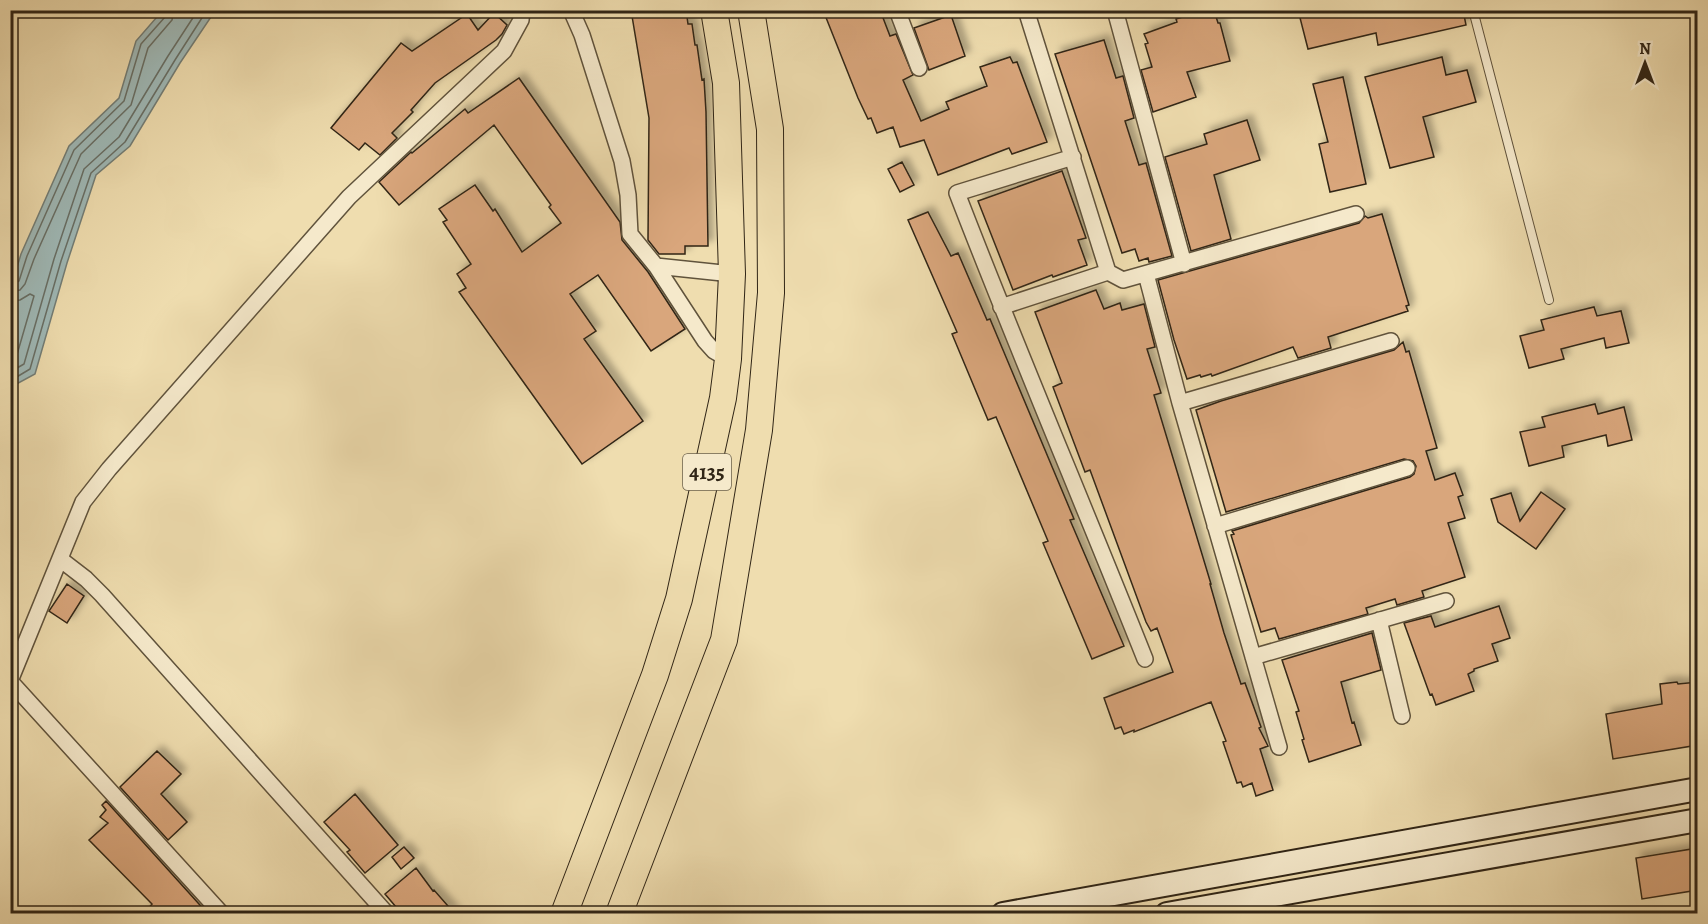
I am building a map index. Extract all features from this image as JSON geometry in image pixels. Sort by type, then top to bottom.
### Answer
[{"type":"main road","name":"4135","points":[[564,914],[655,675],[679,599],[723,398],[728,359],[732,274],[726,83],[714,10]]},
{"type":"main road","name":"4135","points":[[619,914],[724,640],[759,430],[771,293],[770,129],[751,10]]},
{"type":"main road","points":[[1003,914],[1698,789]]},
{"type":"main road","points":[[1167,914],[1698,820]]},
{"type":"main road","points":[[631,914],[636,869]]},
{"type":"street","points":[[222,914],[10,681],[83,502],[109,469],[349,197],[504,51],[521,20],[522,10]]},
{"type":"street","points":[[571,10],[582,35],[622,161],[628,195],[630,234],[656,266],[705,341],[714,351],[728,359]]},
{"type":"street","points":[[897,10],[919,68]]},
{"type":"street","points":[[1026,10],[1108,272],[1123,280],[1356,214]]},
{"type":"street","points":[[1115,10],[1184,264]]},
{"type":"street","points":[[1073,157],[957,193],[1001,307],[1145,659]]},
{"type":"street","points":[[656,266],[732,274]]},
{"type":"street","points":[[1001,307],[1108,272]]},
{"type":"street","points":[[1146,274],[1180,403],[1279,747]]},
{"type":"street","points":[[1180,403],[1391,341]]},
{"type":"street","points":[[1215,526],[1407,468]]},
{"type":"street","points":[[60,559],[102,595],[387,914]]},
{"type":"street","points":[[1253,657],[1446,601]]},
{"type":"street","points":[[1379,621],[1402,717]]},
{"type":"lane","points":[[1473,10],[1549,300]]},
{"type":"water","points":[[163,10],[215,11],[180,63],[130,146],[96,175],[67,263],[35,374],[11,387],[11,287],[21,254],[69,146],[119,98],[136,41]]},
{"type":"building","points":[[631,10],[686,10],[688,24],[692,24],[695,45],[697,45],[702,80],[704,79],[706,112],[708,246],[685,246],[685,254],[659,254],[648,240],[649,118]]},
{"type":"building","points":[[823,10],[880,10],[890,36],[896,34],[913,75],[903,80],[921,121],[949,109],[946,102],[987,86],[980,67],[1010,57],[1013,63],[1017,62],[1047,142],[1012,154],[1009,148],[938,175],[924,140],[900,147],[893,127],[877,133],[871,118],[868,119],[858,98]]},
{"type":"building","points":[[1206,10],[1214,10],[1218,23],[1220,23],[1230,61],[1187,72],[1196,97],[1153,112],[1141,70],[1152,67],[1144,34],[1177,22],[1176,19]]},
{"type":"building","points":[[1298,10],[1463,10],[1466,25],[1378,45],[1376,33],[1308,49]]},
{"type":"building","points":[[494,13],[507,25],[502,34],[435,83],[411,110],[413,112],[392,133],[397,138],[380,155],[365,143],[359,150],[331,128],[401,43],[412,51],[467,14],[478,30]]},
{"type":"building","points":[[951,15],[965,56],[929,70],[914,28]]},
{"type":"building","points":[[1104,40],[1116,78],[1123,76],[1134,118],[1125,121],[1139,165],[1146,163],[1172,256],[1149,262],[1148,258],[1139,261],[1135,249],[1122,253],[1055,54]]},
{"type":"building","points":[[1442,57],[1446,75],[1467,70],[1476,102],[1423,117],[1434,157],[1390,168],[1365,77]]},
{"type":"building","points":[[1343,77],[1366,184],[1330,192],[1319,144],[1328,142],[1313,84]]},
{"type":"building","points":[[519,78],[620,222],[622,240],[648,272],[685,329],[651,351],[598,275],[570,294],[596,331],[584,339],[643,421],[582,464],[459,292],[466,288],[457,274],[471,264],[443,222],[447,220],[439,209],[475,185],[493,211],[495,209],[522,252],[561,223],[549,207],[551,205],[494,125],[399,205],[379,182],[411,152],[465,109],[468,113]]},
{"type":"building","points":[[1247,120],[1260,160],[1214,175],[1231,239],[1191,251],[1165,157],[1207,144],[1204,134]]},
{"type":"building","points":[[902,162],[914,185],[900,192],[888,169]]},
{"type":"building","points":[[1062,171],[1086,238],[1078,240],[1087,265],[1013,290],[978,201]]},
{"type":"building","points":[[928,212],[951,256],[958,253],[987,320],[990,319],[1074,519],[1070,520],[1124,646],[1092,659],[1043,543],[1048,541],[996,417],[988,420],[952,334],[957,332],[908,220]]},
{"type":"building","points":[[1382,214],[1409,305],[1406,306],[1408,311],[1328,337],[1331,348],[1298,358],[1293,347],[1212,376],[1211,374],[1201,377],[1200,375],[1187,379],[1158,280],[1359,223],[1365,216],[1368,218]]},
{"type":"building","points":[[1096,290],[1104,309],[1120,303],[1122,310],[1144,304],[1155,347],[1147,349],[1161,393],[1154,395],[1224,633],[1241,684],[1245,683],[1261,727],[1259,728],[1268,746],[1260,749],[1273,790],[1256,796],[1252,783],[1243,787],[1241,782],[1237,783],[1223,742],[1226,741],[1211,702],[1124,734],[1121,727],[1115,729],[1104,698],[1173,672],[1157,628],[1151,631],[1146,622],[1090,470],[1085,472],[1053,387],[1062,383],[1035,312]]},
{"type":"building","points":[[1594,307],[1597,316],[1621,311],[1629,343],[1606,348],[1604,338],[1561,349],[1564,359],[1529,368],[1520,336],[1544,330],[1541,320]]},
{"type":"building","points":[[1403,342],[1406,352],[1409,351],[1437,448],[1426,451],[1435,480],[1455,473],[1463,495],[1458,497],[1465,518],[1448,523],[1465,577],[1422,591],[1424,597],[1397,605],[1395,599],[1366,608],[1368,614],[1279,639],[1275,628],[1261,632],[1231,535],[1234,534],[1232,531],[1410,477],[1414,474],[1416,466],[1413,461],[1404,459],[1226,512],[1196,410],[1394,350]]},
{"type":"building","points":[[1595,404],[1598,414],[1624,407],[1632,440],[1608,446],[1606,435],[1562,446],[1564,457],[1529,466],[1520,432],[1545,427],[1542,417]]},
{"type":"building","points":[[1541,492],[1565,509],[1536,549],[1498,522],[1491,499],[1511,493],[1520,521]]},
{"type":"building","points":[[67,584],[84,596],[67,623],[49,611]]},
{"type":"building","points":[[1499,606],[1510,638],[1492,644],[1498,661],[1474,669],[1468,674],[1474,691],[1436,705],[1432,694],[1430,695],[1404,623],[1431,616],[1435,627]]},
{"type":"building","points":[[1372,633],[1381,670],[1341,682],[1352,723],[1354,722],[1361,745],[1309,762],[1296,712],[1299,711],[1282,660]]},
{"type":"building","points":[[1677,682],[1678,684],[1698,682],[1698,745],[1613,759],[1606,714],[1662,704],[1660,684]]},
{"type":"building","points":[[157,751],[181,774],[161,794],[187,822],[168,840],[120,787]]},
{"type":"building","points":[[355,794],[398,845],[365,873],[347,852],[350,850],[324,822]]},
{"type":"building","points":[[106,801],[208,914],[144,914],[152,904],[89,840],[108,823],[100,817],[106,810],[102,805]]},
{"type":"building","points":[[404,847],[414,858],[401,869],[392,857]]},
{"type":"building","points":[[1698,848],[1698,890],[1642,899],[1636,858]]},
{"type":"building","points":[[416,868],[433,891],[455,914],[402,914],[385,894]]}]
